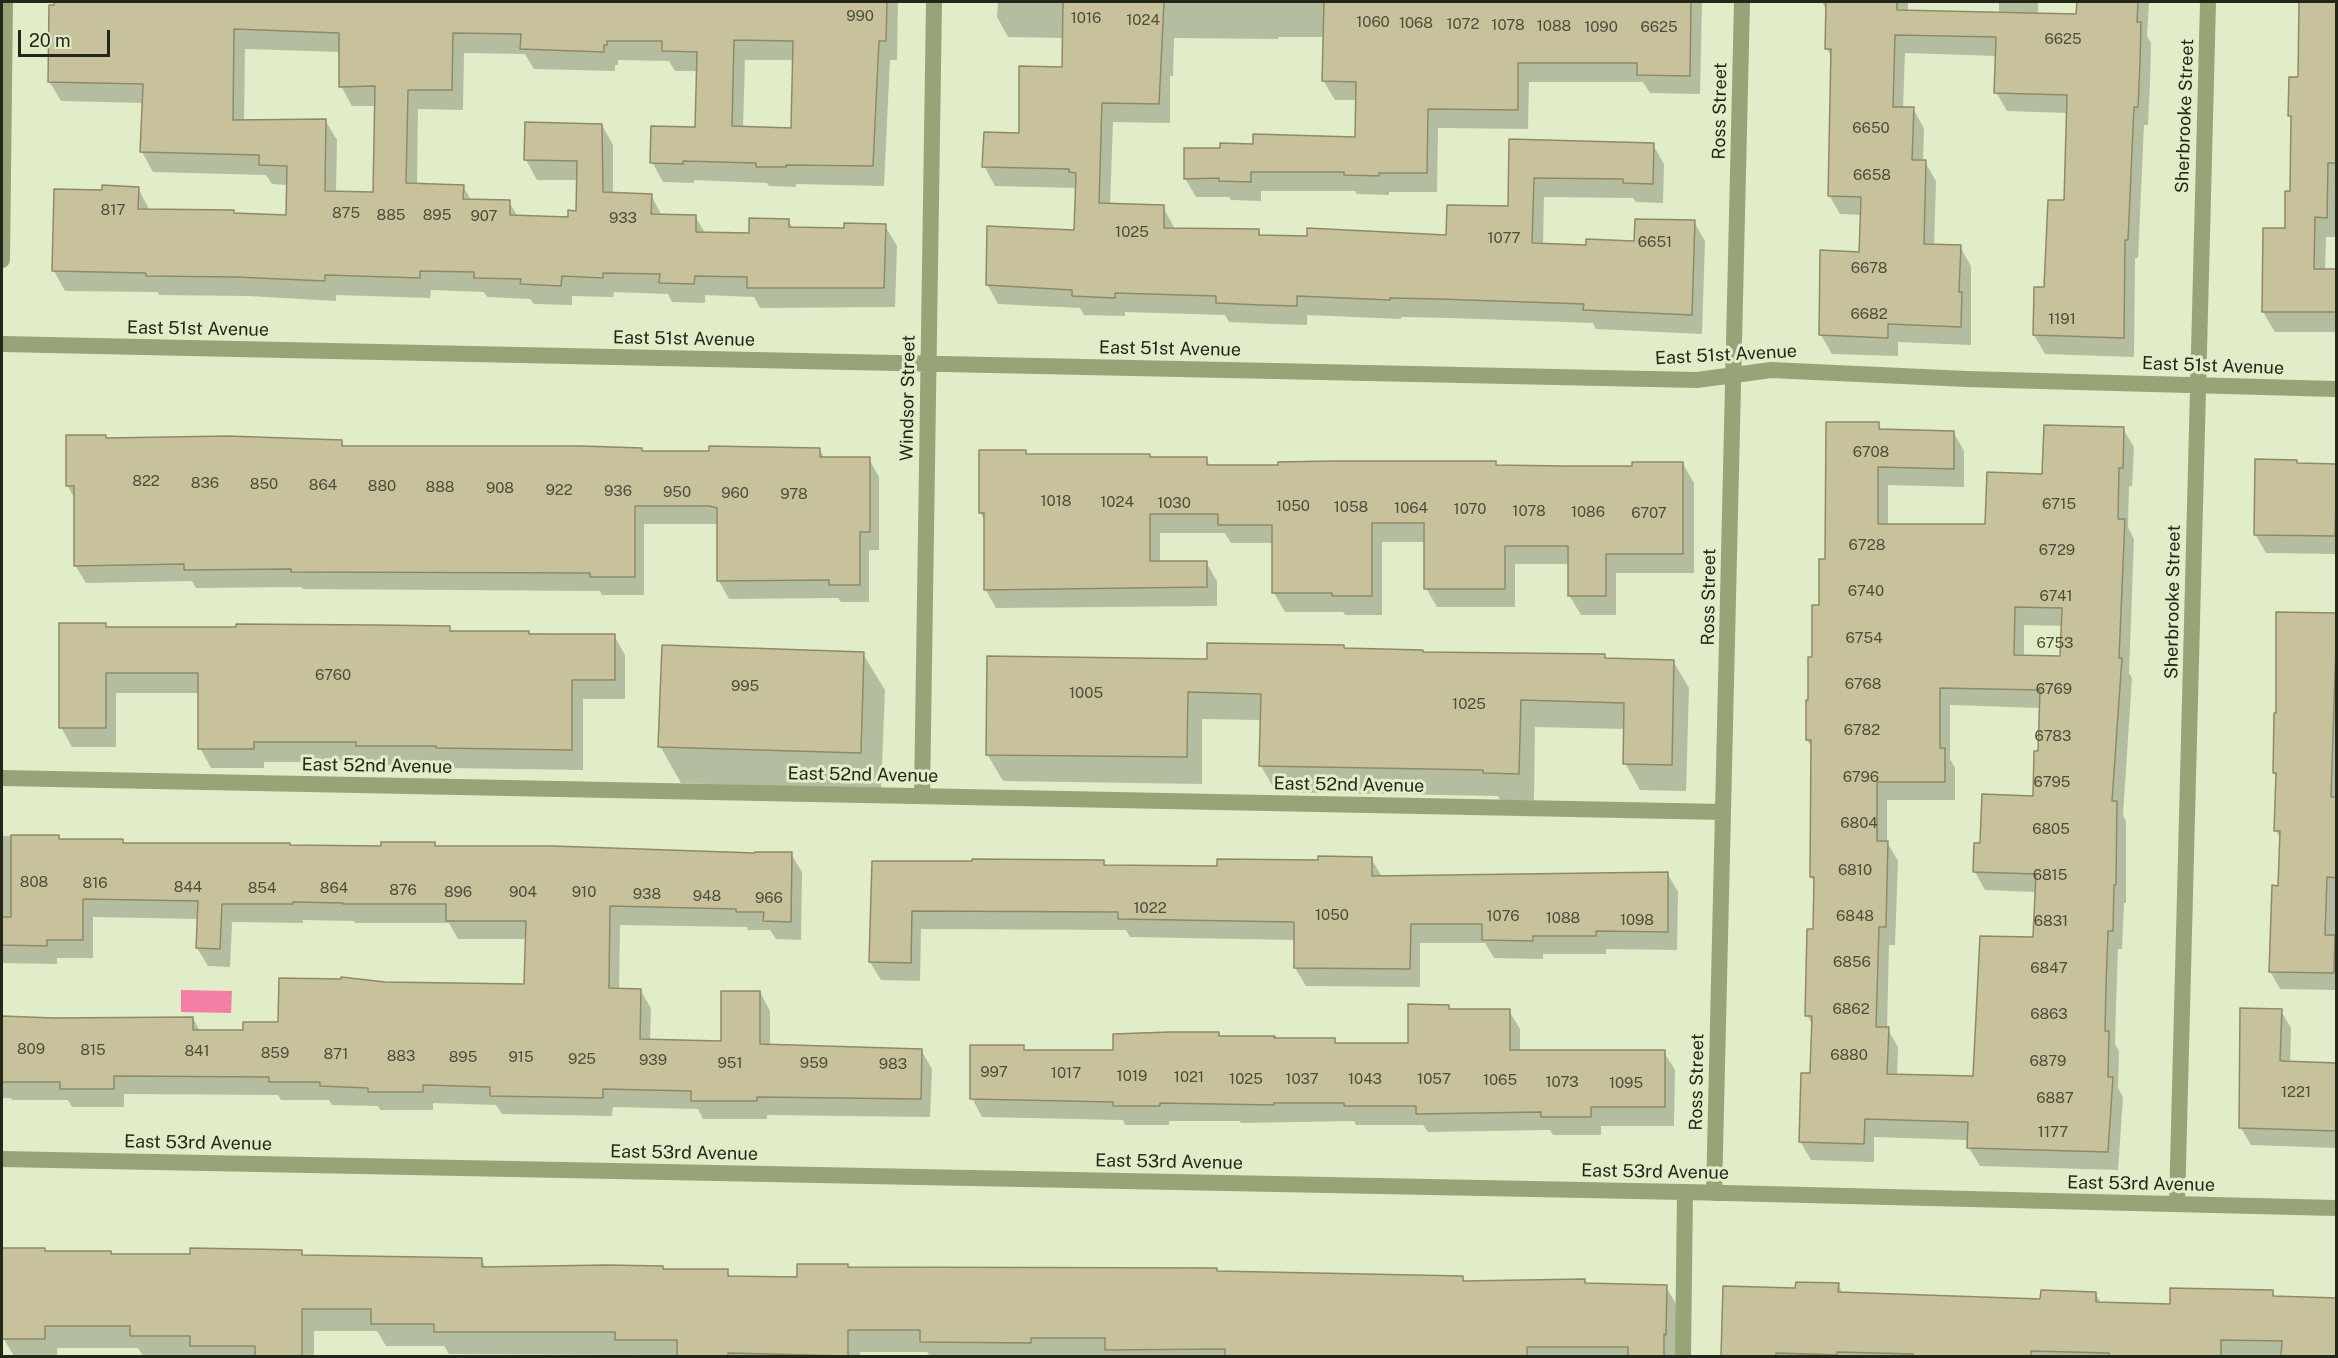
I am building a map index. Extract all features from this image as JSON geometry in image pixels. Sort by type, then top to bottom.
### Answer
[{"type":"street","points":[[2,260],[5,2]]},
{"type":"street","name":"Windsor Street","points":[[922,796],[934,2]]},
{"type":"street","name":"Ross Street","points":[[1714,1192],[1742,2]]},
{"type":"street","name":"Sherbrooke Street","points":[[2177,1204],[2208,2]]},
{"type":"street","name":"East 51st Avenue","points":[[2,344],[1685,379],[1771,370],[1967,379],[2337,389]]},
{"type":"street","name":"East 52nd Avenue","points":[[2,778],[1723,812]]},
{"type":"street","name":"East 53rd Avenue","points":[[2,1159],[1685,1191],[2337,1208]]},
{"type":"street","points":[[1683,1356],[1685,1191]]},
{"type":"shaded area","points":[[181,990],[232,991],[231,1013],[181,1012]]},
{"type":"building","points":[[54,2],[887,2],[886,41],[879,41],[873,166],[756,167],[756,163],[683,161],[683,164],[650,163],[651,126],[695,127],[697,52],[662,51],[662,41],[607,41],[607,45],[604,45],[604,52],[520,49],[521,34],[453,33],[452,90],[408,90],[406,183],[464,185],[463,199],[510,200],[510,215],[568,217],[568,210],[576,211],[577,161],[524,160],[525,122],[602,124],[603,192],[652,194],[651,214],[696,215],[696,232],[749,233],[749,218],[789,219],[789,227],[844,228],[844,223],[886,224],[884,288],[747,288],[747,277],[695,276],[694,284],[659,283],[660,274],[603,273],[603,278],[562,276],[561,286],[520,284],[521,279],[474,278],[474,272],[420,271],[420,278],[325,275],[325,281],[52,271],[54,189],[102,190],[102,185],[139,187],[138,209],[234,210],[234,213],[286,215],[287,166],[259,165],[259,155],[140,152],[143,84],[48,82],[49,5],[54,5]],"holes":[[[234,29],[339,33],[339,87],[375,86],[373,192],[325,191],[326,119],[233,120]],[[734,40],[793,41],[791,128],[732,126]]]},
{"type":"building","points":[[1063,2],[1164,2],[1159,104],[1102,103],[1099,203],[1164,205],[1164,228],[1259,229],[1259,235],[1307,236],[1307,228],[1446,235],[1447,205],[1508,206],[1509,139],[1654,143],[1653,184],[1623,183],[1623,179],[1534,178],[1532,243],[1586,245],[1586,239],[1634,241],[1635,219],[1695,220],[1692,315],[1583,310],[1584,304],[1438,299],[1390,298],[1390,300],[1297,296],[1297,306],[1261,305],[1216,303],[1216,296],[1115,293],[1115,298],[1072,296],[1072,290],[986,285],[987,226],[1074,230],[1076,173],[1069,172],[1069,169],[982,167],[984,132],[1019,133],[1019,66],[1062,67]]},
{"type":"building","points":[[1324,2],[1691,2],[1690,76],[1637,75],[1637,63],[1518,63],[1518,110],[1428,109],[1427,173],[1379,173],[1379,176],[1344,175],[1344,172],[1251,172],[1251,182],[1219,181],[1219,178],[1184,179],[1184,148],[1220,148],[1220,143],[1253,144],[1253,134],[1355,137],[1356,82],[1322,81]]},
{"type":"building","points":[[1826,2],[1897,2],[1897,10],[2076,14],[2077,2],[2138,2],[2137,22],[2141,22],[2140,63],[2138,107],[2134,107],[2128,240],[2125,240],[2124,338],[2033,335],[2034,287],[2044,287],[2048,200],[2064,200],[2067,95],[1994,93],[1996,37],[1895,35],[1893,107],[1914,107],[1912,160],[1926,160],[1924,244],[1961,245],[1959,292],[1962,292],[1961,327],[1888,324],[1888,338],[1819,335],[1820,250],[1859,252],[1861,197],[1828,196],[1831,49],[1825,49]]},
{"type":"building","points":[[2299,2],[2337,2],[2337,163],[2328,163],[2327,218],[2315,217],[2314,269],[2337,269],[2337,312],[2262,312],[2263,228],[2285,228],[2285,191],[2290,191],[2289,77],[2298,77]]},
{"type":"building","points":[[1826,422],[1879,422],[1879,429],[1954,431],[1954,469],[1878,467],[1878,524],[1985,524],[1987,472],[2042,474],[2044,425],[2124,427],[2123,468],[2119,468],[2118,519],[2125,519],[2119,658],[2122,658],[2112,801],[2117,801],[2116,885],[2114,885],[2113,931],[2108,931],[2105,1031],[2109,1031],[2108,1077],[2113,1077],[2108,1152],[1967,1148],[1968,1122],[1865,1119],[1864,1144],[1799,1142],[1801,1073],[1810,1073],[1812,1016],[1805,1016],[1807,929],[1813,929],[1814,877],[1810,877],[1811,740],[1806,740],[1806,700],[1808,700],[1808,657],[1812,657],[1812,605],[1819,605],[1819,559],[1825,559]],"holes":[[[2015,607],[2062,608],[2060,656],[2014,655]],[[1940,688],[2040,690],[2038,751],[2034,751],[2033,796],[1982,794],[1980,843],[1974,843],[1973,872],[2036,874],[2033,937],[1980,936],[1973,1076],[1887,1074],[1889,1027],[1876,1027],[1879,927],[1886,927],[1888,841],[1877,841],[1877,782],[1945,782],[1945,748],[1940,748]]]},
{"type":"building","points":[[66,435],[106,435],[106,438],[228,436],[342,440],[342,446],[582,446],[642,448],[642,451],[709,451],[709,446],[820,448],[820,457],[870,457],[870,532],[860,532],[860,585],[829,585],[829,580],[717,581],[717,508],[709,506],[635,506],[635,577],[590,577],[590,573],[184,570],[184,564],[74,566],[74,486],[66,486]]},
{"type":"building","points":[[979,450],[1026,450],[1026,454],[1150,454],[1150,457],[1207,457],[1207,465],[1278,465],[1278,462],[1335,461],[1496,461],[1496,465],[1632,466],[1632,462],[1683,462],[1683,554],[1606,554],[1606,596],[1568,596],[1568,546],[1505,546],[1505,589],[1424,589],[1424,523],[1372,523],[1372,596],[1272,593],[1272,525],[1218,525],[1218,514],[1150,514],[1150,561],[1207,561],[1207,587],[984,590],[984,513],[979,513]]},
{"type":"building","points":[[2255,459],[2337,464],[2335,536],[2254,535]]},
{"type":"building","points":[[2276,612],[2337,613],[2331,797],[2337,797],[2337,878],[2327,877],[2325,935],[2335,935],[2334,973],[2269,972],[2272,885],[2278,886],[2280,831],[2274,831]]},
{"type":"building","points":[[59,623],[106,623],[106,627],[236,627],[236,624],[450,626],[450,631],[615,634],[615,680],[572,680],[572,750],[356,746],[356,742],[254,742],[254,749],[198,749],[198,673],[106,673],[106,728],[59,728]]},
{"type":"building","points":[[1207,643],[1344,645],[1344,648],[1423,650],[1423,652],[1605,654],[1605,658],[1674,660],[1672,765],[1623,764],[1624,703],[1521,700],[1519,774],[1483,773],[1483,770],[1259,766],[1261,694],[1188,692],[1187,757],[986,755],[987,656],[1207,659]]},
{"type":"building","points":[[662,645],[864,652],[861,753],[658,747]]},
{"type":"building","points":[[11,835],[59,835],[59,839],[123,839],[123,843],[290,843],[290,845],[381,846],[381,842],[435,842],[435,846],[553,846],[755,853],[792,852],[791,922],[763,921],[764,912],[736,912],[736,909],[610,906],[609,988],[641,989],[640,1039],[721,1041],[721,991],[760,991],[760,1044],[922,1049],[921,1099],[757,1097],[757,1101],[691,1101],[691,1091],[603,1089],[603,1098],[490,1096],[490,1087],[423,1085],[423,1092],[368,1092],[368,1088],[320,1086],[320,1082],[269,1082],[269,1077],[114,1076],[114,1089],[60,1089],[60,1082],[2,1082],[2,1016],[193,1017],[193,1030],[243,1030],[243,1022],[278,1022],[279,978],[341,979],[341,977],[385,982],[524,984],[526,921],[446,921],[446,904],[293,902],[293,904],[222,904],[220,949],[196,948],[198,901],[83,899],[83,940],[47,940],[47,946],[2,945],[2,917],[11,917]]},
{"type":"building","points":[[1318,856],[1372,857],[1372,876],[1668,872],[1668,932],[1596,931],[1596,936],[1533,936],[1533,941],[1482,940],[1482,924],[1411,924],[1410,969],[1294,968],[1294,922],[1118,919],[1118,912],[912,911],[911,963],[869,962],[872,861],[1104,860],[1104,865],[1217,866],[1217,859],[1318,860]]},
{"type":"building","points":[[1408,1004],[1449,1005],[1449,1009],[1510,1009],[1510,1050],[1665,1050],[1665,1107],[1591,1107],[1591,1117],[1541,1117],[1541,1112],[1416,1114],[1416,1106],[1344,1106],[1344,1103],[1274,1103],[1274,1105],[1160,1103],[1160,1106],[1113,1106],[1113,1102],[970,1099],[970,1045],[1024,1045],[1024,1050],[1113,1050],[1113,1034],[1169,1032],[1219,1032],[1219,1036],[1275,1036],[1274,1038],[1335,1038],[1335,1043],[1408,1043]]},
{"type":"building","points":[[2240,1008],[2282,1009],[2280,1060],[2337,1063],[2337,1131],[2239,1128]]},
{"type":"building","points":[[2,1248],[45,1248],[45,1251],[111,1251],[111,1254],[190,1254],[190,1248],[302,1250],[302,1255],[482,1258],[482,1267],[606,1265],[663,1266],[663,1269],[728,1269],[728,1276],[797,1277],[797,1264],[848,1264],[848,1267],[1217,1268],[1217,1271],[1463,1276],[1463,1281],[1585,1279],[1585,1283],[1667,1285],[1666,1335],[1664,1334],[1664,1356],[1628,1356],[1628,1347],[1527,1347],[1527,1356],[1225,1356],[1225,1349],[1105,1350],[1105,1338],[1031,1338],[1031,1343],[920,1342],[920,1330],[848,1330],[848,1356],[728,1353],[728,1356],[677,1356],[677,1340],[615,1340],[615,1332],[434,1332],[434,1324],[371,1324],[371,1309],[302,1309],[302,1356],[255,1356],[255,1346],[190,1346],[190,1336],[130,1336],[130,1326],[45,1326],[45,1339],[2,1339]]},
{"type":"building","points":[[1796,1282],[1839,1283],[1838,1292],[2040,1299],[2041,1290],[2096,1292],[2096,1302],[2170,1304],[2170,1288],[2273,1290],[2273,1296],[2337,1298],[2337,1356],[2281,1356],[2282,1341],[2221,1340],[2221,1356],[2109,1356],[2109,1353],[2031,1351],[2031,1356],[1913,1356],[1913,1354],[1837,1352],[1837,1355],[1776,1353],[1776,1356],[1721,1356],[1723,1286],[1795,1288]]}]
